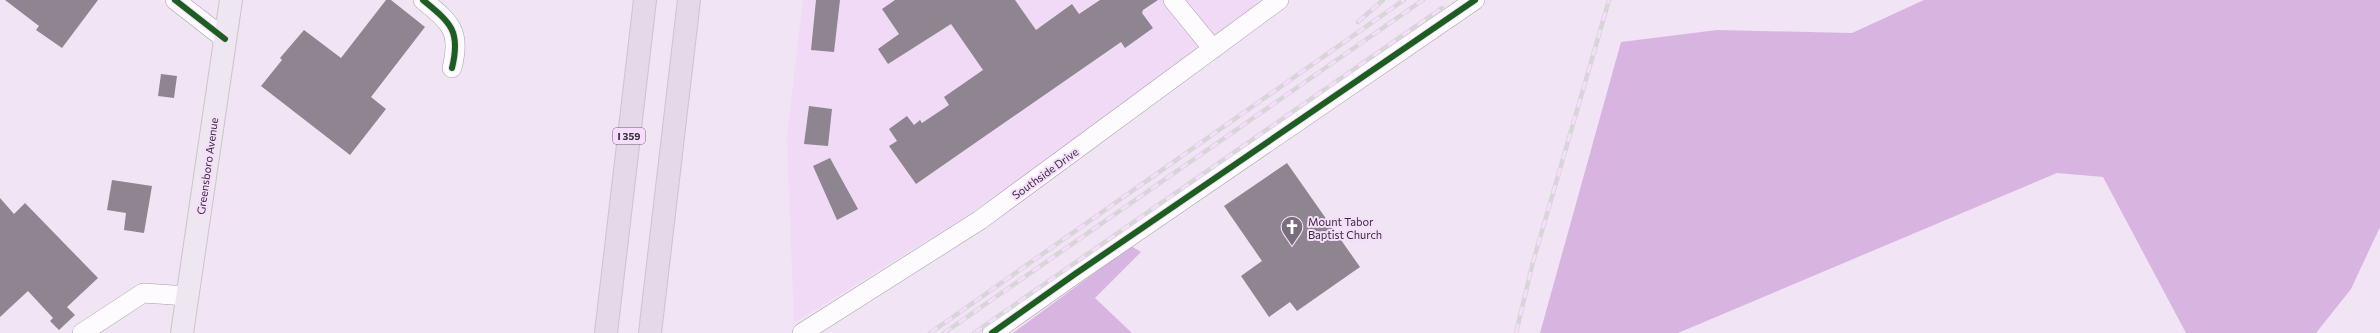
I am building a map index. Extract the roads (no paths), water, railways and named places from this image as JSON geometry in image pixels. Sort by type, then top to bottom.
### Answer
[{"type":"highway","name":"I 359","points":[[606,333],[645,0]]},
{"type":"highway","points":[[650,333],[689,0]]},
{"type":"main road","name":"Greensboro Avenue","points":[[182,333],[231,0]]},
{"type":"street","points":[[174,0],[225,39]]},
{"type":"street","points":[[423,0],[440,14],[453,29],[456,49],[452,68]]},
{"type":"street","points":[[1173,0],[1213,49]]},
{"type":"street","name":"Southside Drive","points":[[802,333],[980,220],[1279,0]]},
{"type":"street","points":[[992,333],[1075,274],[1475,0]]},
{"type":"street","points":[[82,333],[143,293],[188,296]]},
{"type":"railway","points":[[1358,22],[1383,0]]},
{"type":"railway","points":[[930,333],[1404,0]]},
{"type":"railway","points":[[944,333],[1423,0]]},
{"type":"railway","points":[[1516,333],[1533,262],[1609,0]]},
{"type":"railway","points":[[974,333],[1442,8]]},
{"type":"place","name":"Mount Tabor Baptist Church","points":[[1292,246]]}]
